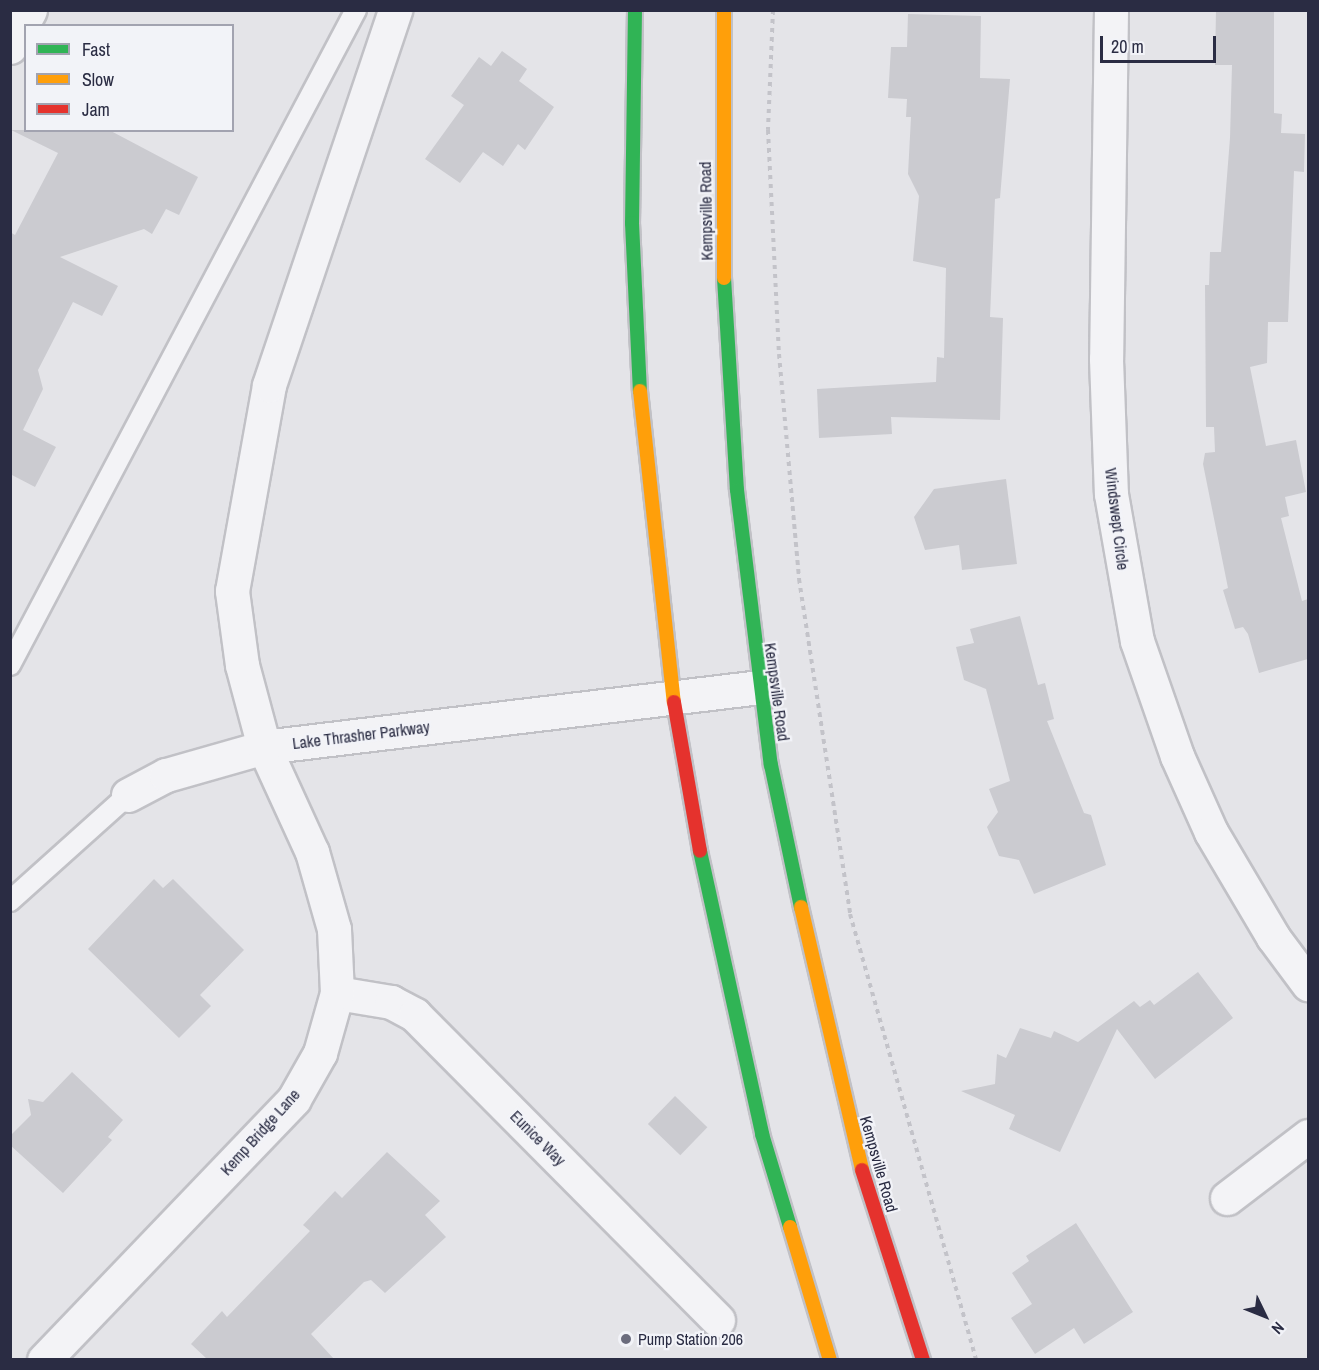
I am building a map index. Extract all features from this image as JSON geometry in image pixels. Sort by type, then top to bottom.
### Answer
[{"type":"main road","points":[[635,10],[632,223],[638,368],[673,695],[698,859],[730,1005],[762,1134],[830,1359]]},
{"type":"main road","name":"Kempsville Road","points":[[724,10],[727,347],[736,490],[760,687],[797,908],[830,1048],[866,1182],[923,1359]]},
{"type":"street","points":[[10,46],[30,10]]},
{"type":"street","name":"Kemp Bridge Lane","points":[[44,1359],[294,1099],[320,1053],[337,993],[334,929],[312,852],[264,747],[242,665],[232,591],[269,385],[395,10]]},
{"type":"street","name":"Windswept Circle","points":[[1111,10],[1106,359],[1111,494],[1137,641],[1177,756],[1211,832],[1273,937],[1308,984]]},
{"type":"street","name":"Lake Thrasher Parkway","points":[[128,795],[166,775],[264,747],[673,695],[760,687]]},
{"type":"street","name":"Eunice Way","points":[[337,993],[391,1002],[415,1015],[718,1320]]},
{"type":"street","points":[[1227,1198],[1308,1136]]},
{"type":"lane","points":[[10,665],[356,10]]},
{"type":"lane","name":"Lake Thrasher Parkway","points":[[10,901],[128,795]]},
{"type":"path","points":[[773,10],[768,130],[779,354],[799,579],[850,914],[976,1359]]},
{"type":"building","points":[[1216,10],[1274,10],[1274,113],[1282,114],[1281,133],[1305,134],[1304,172],[1294,171],[1288,322],[1268,322],[1267,363],[1250,367],[1266,446],[1296,440],[1306,492],[1285,497],[1289,516],[1281,518],[1302,601],[1308,599],[1308,659],[1259,673],[1248,634],[1243,627],[1235,629],[1223,590],[1228,588],[1203,464],[1205,453],[1215,452],[1214,427],[1206,427],[1205,285],[1209,285],[1210,252],[1221,252],[1230,138],[1232,65],[1215,65]]},
{"type":"building","points":[[908,14],[981,16],[980,78],[1010,79],[1000,198],[995,199],[990,317],[1003,318],[1000,420],[891,417],[892,434],[819,438],[817,389],[936,382],[937,357],[944,358],[946,268],[913,261],[919,196],[908,174],[911,117],[906,117],[907,99],[888,98],[891,47],[907,47]]},
{"type":"building","points":[[502,51],[527,69],[519,81],[554,107],[525,150],[518,144],[503,166],[483,152],[460,183],[425,159],[464,105],[451,96],[479,57],[491,66]]},
{"type":"building","points":[[11,130],[113,132],[198,177],[179,215],[166,209],[152,234],[144,229],[60,257],[118,286],[102,316],[73,302],[38,370],[43,389],[23,430],[56,447],[35,487],[10,474],[10,232],[15,235],[58,153]]},
{"type":"building","points":[[1006,479],[1017,564],[962,570],[959,545],[925,550],[914,517],[934,489]]},
{"type":"building","points":[[1020,616],[1038,685],[1045,683],[1054,719],[1047,721],[1084,813],[1091,815],[1106,865],[1034,894],[1019,860],[999,856],[987,827],[998,812],[989,789],[1010,781],[986,689],[964,680],[956,647],[974,643],[970,629]]},
{"type":"building","points":[[154,879],[163,888],[173,879],[244,950],[200,995],[211,1006],[179,1038],[88,949]]},
{"type":"building","points":[[1198,972],[1233,1018],[1155,1079],[1117,1029],[1060,1152],[1009,1129],[1015,1115],[961,1091],[995,1084],[997,1054],[1006,1058],[1020,1028],[1051,1038],[1054,1031],[1078,1042],[1134,1001],[1140,1007],[1150,1000],[1154,1005]]},
{"type":"building","points":[[72,1072],[123,1120],[108,1137],[112,1140],[63,1193],[10,1145],[10,1136],[31,1115],[28,1099],[43,1102]]},
{"type":"building","points":[[675,1096],[707,1127],[680,1155],[648,1124]]},
{"type":"building","points":[[387,1152],[440,1201],[425,1215],[446,1237],[385,1293],[371,1280],[364,1282],[311,1334],[334,1359],[207,1359],[191,1344],[222,1311],[227,1317],[310,1231],[303,1225],[335,1191],[342,1198]]},
{"type":"building","points":[[1076,1223],[1133,1312],[1084,1344],[1074,1328],[1035,1354],[1011,1318],[1032,1304],[1012,1273],[1029,1261],[1026,1256]]},
{"type":"traffic: fast","points":[[635,10],[632,223],[640,391]]},
{"type":"traffic: fast","points":[[724,278],[737,490],[771,765],[801,907]]},
{"type":"traffic: fast","points":[[700,851],[762,1134],[790,1227]]},
{"type":"traffic: slow","points":[[724,10],[724,278]]},
{"type":"traffic: slow","points":[[640,391],[674,702]]},
{"type":"traffic: slow","points":[[801,907],[862,1170]]},
{"type":"traffic: slow","points":[[790,1227],[830,1360]]},
{"type":"traffic: jam","points":[[674,702],[700,851]]},
{"type":"traffic: jam","points":[[862,1170],[923,1360]]},
{"type":"place","name":"Pump Station 206","points":[[626,1339]]}]
